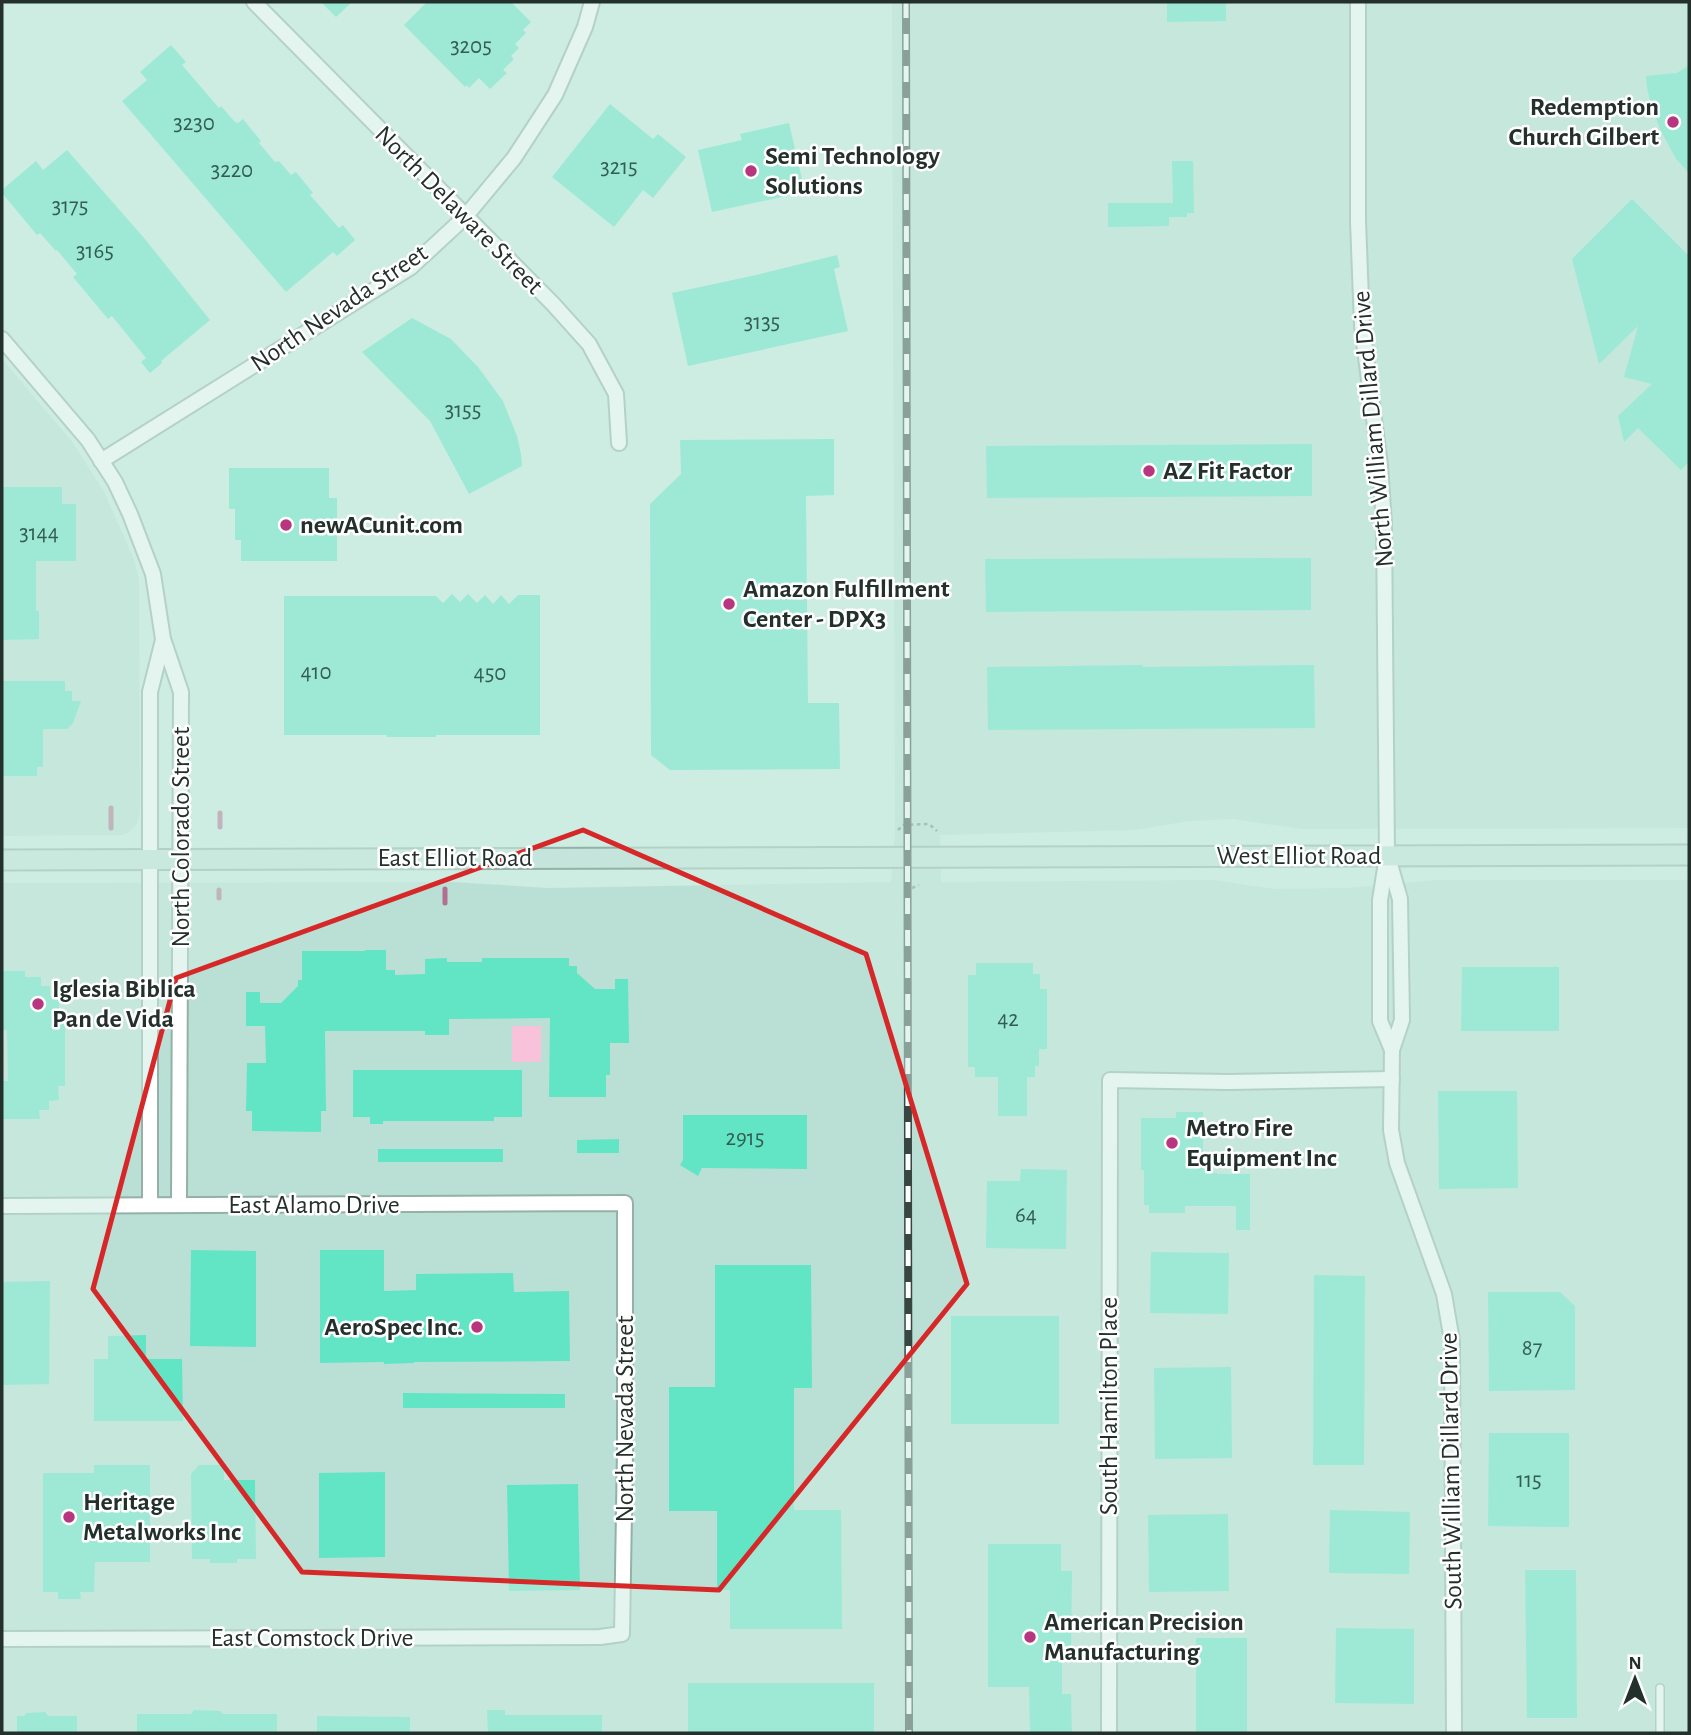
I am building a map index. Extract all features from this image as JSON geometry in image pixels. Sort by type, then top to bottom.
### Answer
[{"type":"main road","name":"West Elliot Road","points":[[908,857],[1689,855]]},
{"type":"main road","name":"East Elliot Road","points":[[2,860],[908,857]]},
{"type":"street","name":"North Delaware Street","points":[[254,2],[553,304],[589,344],[616,394],[619,443]]},
{"type":"street","name":"North Nevada Street","points":[[102,461],[411,267],[466,217],[514,158],[555,95],[585,27],[592,2]]},
{"type":"street","name":"North William Dillard Drive","points":[[1358,2],[1358,221],[1362,326],[1380,465],[1384,523],[1387,856]]},
{"type":"street","name":"North Colorado Street","points":[[2,339],[88,440],[115,482],[153,574],[163,639],[181,692],[178,1205]]},
{"type":"street","name":"North Colorado Street","points":[[150,1205],[150,692],[163,639]]},
{"type":"street","name":"South William Dillard Drive","points":[[1387,856],[1380,900],[1380,1021],[1392,1050]]},
{"type":"street","name":"South William Dillard Drive","points":[[1387,856],[1400,899],[1402,1020],[1392,1050],[1391,1130],[1397,1163],[1444,1294],[1452,1341],[1454,1733]]},
{"type":"street","name":"South Hamilton Place","points":[[1109,1733],[1110,1080],[1228,1082],[1392,1079]]},
{"type":"street","name":"North Nevada Street","points":[[622,1634],[625,1203]]},
{"type":"street","name":"East Alamo Drive","points":[[2,1206],[625,1203]]},
{"type":"street","name":"East Comstock Drive","points":[[2,1639],[587,1637],[622,1634]]},
{"type":"lane","points":[[1660,1688],[1660,1733]]},
{"type":"path","points":[[898,830],[903,825],[929,824],[937,831]]},
{"type":"path","points":[[912,888],[919,885]]},
{"type":"highlighted area","points":[[583,830],[866,954],[967,1284],[719,1590],[302,1572],[93,1289],[176,978]]},
{"type":"shaded area","points":[[892,2],[1689,2],[1689,828],[1302,829],[1233,819],[1189,821],[1134,830],[940,835],[941,882],[1213,880],[1273,889],[1348,888],[1435,880],[1689,880],[1689,1733],[2,1733],[2,883],[452,882],[549,888],[891,882],[895,833]]},
{"type":"shaded area","points":[[2,359],[73,443],[104,492],[133,557],[139,579],[140,814],[136,825],[122,835],[2,836]]},
{"type":"shaded area","points":[[512,1026],[541,1026],[541,1062],[512,1062]]},
{"type":"building","points":[[321,2],[352,2],[336,17]]},
{"type":"building","points":[[427,2],[511,2],[531,22],[523,30],[526,33],[515,44],[519,48],[511,56],[514,59],[503,70],[507,73],[490,89],[479,78],[469,88],[467,85],[465,87],[404,25]]},
{"type":"building","points":[[1167,2],[1226,2],[1226,21],[1167,22]]},
{"type":"building","points":[[171,45],[186,62],[182,65],[219,108],[221,106],[235,122],[243,119],[275,162],[279,161],[291,175],[296,172],[313,193],[310,195],[339,228],[343,225],[355,240],[337,256],[333,252],[286,292],[122,101],[147,80],[140,72]]},
{"type":"building","name":"Redemption Church Gilbert","points":[[1689,65],[1689,173],[1676,159],[1660,129],[1651,105],[1646,76],[1677,73]]},
{"type":"building","points":[[610,104],[653,139],[658,134],[686,157],[653,198],[643,190],[614,227],[552,177]]},
{"type":"building","name":"Semi Technology Solutions","points":[[789,123],[805,192],[712,212],[698,150],[742,140],[740,134]]},
{"type":"building","points":[[67,150],[144,238],[210,320],[150,373],[141,362],[146,358],[112,316],[108,319],[73,277],[77,274],[57,250],[40,233],[37,235],[2,193],[3,189],[36,161],[43,170]]},
{"type":"building","points":[[1172,161],[1193,161],[1194,213],[1187,213],[1187,217],[1169,217],[1169,226],[1108,227],[1108,203],[1173,203]]},
{"type":"building","points":[[1632,199],[1689,256],[1689,462],[1681,470],[1638,428],[1624,442],[1618,416],[1652,384],[1624,377],[1638,326],[1599,364],[1572,259]]},
{"type":"building","points":[[837,255],[840,267],[834,269],[848,331],[688,366],[672,293]]},
{"type":"building","points":[[412,318],[451,339],[478,367],[503,401],[517,436],[522,466],[469,494],[430,421],[362,352]]},
{"type":"building","name":"Amazon Fulfillment Center - DPX3","points":[[834,439],[834,495],[806,496],[808,703],[839,703],[840,769],[670,770],[651,755],[650,504],[681,474],[680,440]]},
{"type":"building","points":[[1312,444],[1312,496],[987,498],[986,446]]},
{"type":"building","name":"newACunit.com","points":[[229,468],[329,468],[329,498],[337,498],[337,561],[241,561],[241,540],[235,540],[235,509],[229,509]]},
{"type":"building","points":[[2,487],[62,487],[62,504],[76,504],[76,561],[36,561],[39,639],[2,640]]},
{"type":"building","points":[[1311,558],[1311,610],[986,612],[985,559]]},
{"type":"building","points":[[452,594],[460,602],[468,594],[477,603],[485,595],[493,604],[501,595],[509,604],[518,595],[540,595],[540,735],[284,735],[284,596],[436,596],[443,603]]},
{"type":"building","points":[[1314,665],[1315,728],[988,730],[987,667]]},
{"type":"building","points":[[2,681],[65,681],[65,691],[72,691],[72,701],[81,701],[73,723],[67,729],[43,729],[43,767],[37,767],[37,776],[2,776]]},
{"type":"building","points":[[386,950],[386,970],[395,970],[395,975],[425,974],[425,959],[447,958],[447,962],[482,962],[482,958],[569,958],[569,966],[577,966],[577,973],[595,989],[615,989],[615,979],[628,979],[629,1043],[610,1043],[610,1075],[606,1075],[606,1097],[549,1097],[550,1018],[449,1019],[449,1035],[425,1035],[425,1031],[325,1031],[326,1111],[321,1111],[321,1132],[252,1131],[252,1111],[246,1111],[247,1063],[266,1063],[265,1026],[246,1026],[246,992],[260,992],[260,1003],[281,1003],[298,986],[298,980],[302,980],[302,951]]},
{"type":"building","points":[[976,963],[1033,963],[1033,974],[1040,974],[1040,989],[1047,989],[1047,1049],[1039,1049],[1039,1066],[1035,1066],[1035,1077],[1027,1077],[1027,1116],[998,1116],[998,1077],[975,1077],[975,1067],[968,1067],[968,975],[976,975]]},
{"type":"building","points":[[1462,967],[1559,967],[1559,1031],[1461,1031]]},
{"type":"building","points":[[2,971],[25,971],[25,977],[41,977],[41,986],[50,986],[50,996],[59,996],[59,1012],[65,1012],[65,1086],[58,1086],[59,1100],[49,1101],[49,1110],[39,1110],[40,1119],[2,1119],[2,1081],[8,1081],[7,1030],[2,1030]]},
{"type":"building","points":[[353,1070],[522,1070],[522,1117],[494,1117],[494,1121],[383,1121],[383,1124],[370,1124],[370,1117],[353,1117]]},
{"type":"building","points":[[1438,1091],[1517,1091],[1518,1188],[1439,1189]]},
{"type":"building","name":"Metro Fire Equipment Inc","points":[[1176,1112],[1203,1112],[1203,1168],[1213,1168],[1213,1173],[1217,1174],[1250,1174],[1250,1230],[1236,1230],[1236,1206],[1185,1206],[1185,1213],[1149,1213],[1149,1205],[1144,1205],[1144,1170],[1141,1170],[1141,1118],[1176,1118]]},
{"type":"building","points":[[683,1115],[807,1115],[807,1169],[702,1168],[698,1176],[680,1165],[683,1160]]},
{"type":"building","points":[[619,1139],[619,1153],[577,1153],[577,1140]]},
{"type":"building","points":[[378,1149],[503,1149],[503,1162],[378,1162]]},
{"type":"building","points":[[1021,1169],[1067,1170],[1066,1249],[986,1248],[987,1181],[1020,1181]]},
{"type":"building","points":[[191,1250],[256,1251],[256,1347],[190,1346]]},
{"type":"building","points":[[320,1250],[384,1250],[384,1291],[416,1290],[416,1274],[513,1273],[514,1292],[569,1291],[570,1361],[320,1363]]},
{"type":"building","points":[[1151,1252],[1229,1253],[1228,1314],[1150,1313]]},
{"type":"building","points":[[715,1265],[811,1265],[812,1388],[794,1388],[794,1510],[841,1510],[842,1629],[730,1629],[730,1590],[717,1590],[717,1511],[669,1511],[669,1387],[715,1387]]},
{"type":"building","points":[[1314,1275],[1365,1276],[1364,1465],[1313,1465]]},
{"type":"building","points":[[50,1281],[49,1384],[2,1385],[2,1282]]},
{"type":"building","points":[[1488,1292],[1560,1292],[1575,1306],[1575,1390],[1489,1391]]},
{"type":"building","points":[[951,1316],[1059,1316],[1059,1424],[951,1424]]},
{"type":"building","points":[[146,1335],[146,1359],[182,1359],[183,1421],[94,1421],[94,1359],[108,1359],[108,1336]]},
{"type":"building","points":[[1231,1367],[1232,1458],[1155,1459],[1154,1368]]},
{"type":"building","points":[[403,1393],[565,1394],[565,1408],[403,1408]]},
{"type":"building","points":[[1489,1433],[1569,1433],[1569,1527],[1488,1526]]},
{"type":"building","points":[[94,1465],[150,1465],[150,1562],[95,1562],[94,1592],[80,1592],[81,1599],[58,1599],[58,1592],[43,1592],[43,1473],[94,1473]]},
{"type":"building","points":[[199,1465],[224,1465],[224,1480],[255,1480],[256,1559],[237,1559],[237,1563],[210,1563],[210,1559],[192,1559],[191,1474]]},
{"type":"building","points":[[385,1472],[385,1557],[319,1558],[319,1473]]},
{"type":"building","points":[[578,1484],[580,1590],[509,1591],[507,1485]]},
{"type":"building","points":[[1330,1510],[1410,1512],[1409,1574],[1329,1573]]},
{"type":"building","points":[[1228,1514],[1229,1591],[1149,1592],[1148,1515]]},
{"type":"building","points":[[988,1544],[1061,1544],[1061,1571],[1072,1571],[1071,1659],[1062,1659],[1062,1694],[1071,1694],[1072,1733],[1030,1733],[1029,1687],[988,1687]]},
{"type":"building","points":[[1525,1570],[1576,1570],[1577,1718],[1527,1718]]},
{"type":"building","points":[[1336,1628],[1414,1629],[1414,1704],[1335,1703]]},
{"type":"building","points":[[1196,1638],[1247,1638],[1247,1733],[1196,1733]]},
{"type":"building","points":[[688,1683],[874,1683],[874,1733],[688,1733]]},
{"type":"building","points":[[194,1710],[220,1711],[223,1714],[277,1714],[277,1733],[137,1733],[137,1714],[191,1714]]},
{"type":"building","points":[[487,1710],[505,1710],[505,1715],[602,1715],[602,1733],[488,1733]]},
{"type":"building","points":[[45,1712],[48,1716],[77,1716],[77,1733],[17,1733],[17,1716]]},
{"type":"building","points":[[317,1716],[410,1717],[410,1733],[317,1733]]},
{"type":"waterway","points":[[111,808],[111,828]]},
{"type":"waterway","points":[[220,813],[220,827]]},
{"type":"waterway","points":[[445,889],[445,903]]},
{"type":"waterway","points":[[219,890],[219,898]]},
{"type":"railway","points":[[906,2],[909,1733]]},
{"type":"place","name":"Redemption Church Gilbert","points":[[1673,122]]},
{"type":"place","name":"Semi Technology Solutions","points":[[751,171]]},
{"type":"place","name":"AZ Fit Factor","points":[[1149,471]]},
{"type":"place","name":"newACunit.com","points":[[286,525]]},
{"type":"place","name":"Amazon Fulfillment Center - DPX3","points":[[729,604]]},
{"type":"place","name":"Iglesia Biblica Pan de Vida","points":[[38,1004]]},
{"type":"place","name":"Metro Fire Equipment Inc","points":[[1172,1143]]},
{"type":"place","name":"AeroSpec Inc.","points":[[477,1327]]},
{"type":"place","name":"Heritage Metalworks Inc","points":[[69,1517]]},
{"type":"place","name":"American Precision Manufacturing","points":[[1030,1637]]}]
